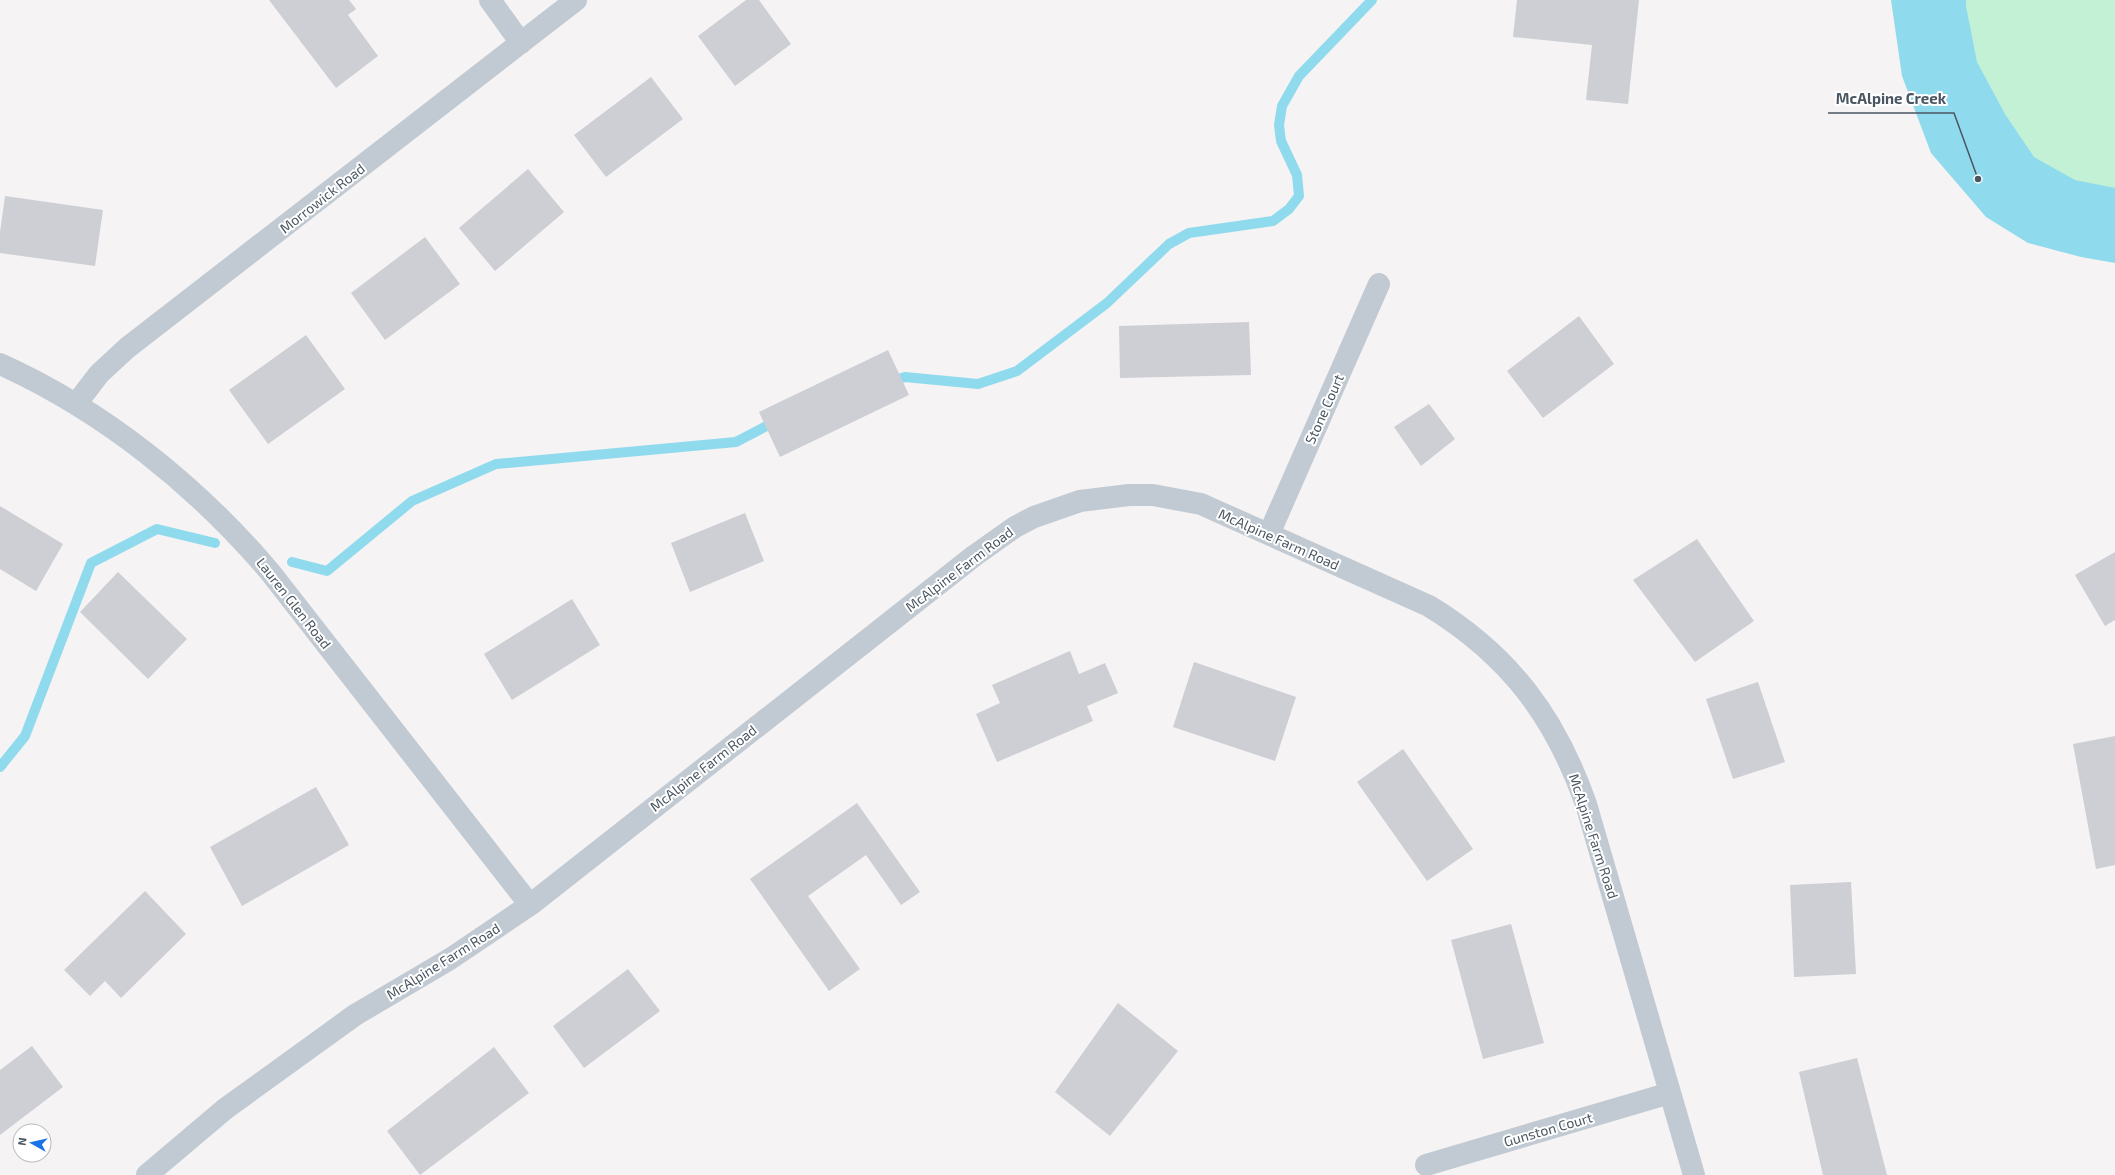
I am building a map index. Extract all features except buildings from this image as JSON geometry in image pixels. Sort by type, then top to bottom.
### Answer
[{"type":"street","points":[[490,0],[520,43]]},
{"type":"street","name":"Morrowick Road","points":[[76,404],[99,374],[128,348],[576,0]]},
{"type":"street","name":"Stone Court","points":[[1269,534],[1380,284]]},
{"type":"street","name":"Lauren Glen Road","points":[[0,364],[76,404],[125,438],[201,499],[244,541],[270,572],[530,905]]},
{"type":"street","name":"McAlpine Farm Road","points":[[147,1175],[225,1109],[355,1015],[450,959],[530,905],[974,556],[1015,527],[1034,517],[1080,501],[1129,495],[1153,495],[1201,504],[1429,606],[1452,620],[1495,655],[1514,675],[1547,719],[1576,774],[1694,1175]]},
{"type":"street","name":"Gunston Court","points":[[1426,1165],[1670,1093]]},
{"type":"green space","points":[[1954,0],[2115,0],[2115,219],[1979,121]]},
{"type":"water","points":[[1891,0],[1966,0],[1977,62],[2005,114],[2034,157],[2075,180],[2115,188],[2115,263],[2081,257],[2028,243],[1986,217],[1931,153],[1902,76]]},
{"type":"waterway","points":[[889,382],[905,377],[978,384],[1017,371],[1107,303],[1169,244],[1189,233],[1273,221],[1289,209],[1299,196],[1297,175],[1281,141],[1279,125],[1282,106],[1299,76],[1372,0]]},
{"type":"waterway","points":[[292,562],[327,571],[412,501],[496,464],[736,442],[778,420]]},
{"type":"waterway","points":[[0,767],[25,736],[91,563],[157,529],[215,543]]},
{"type":"place","name":"McAlpine Creek","points":[[1978,179]]}]
